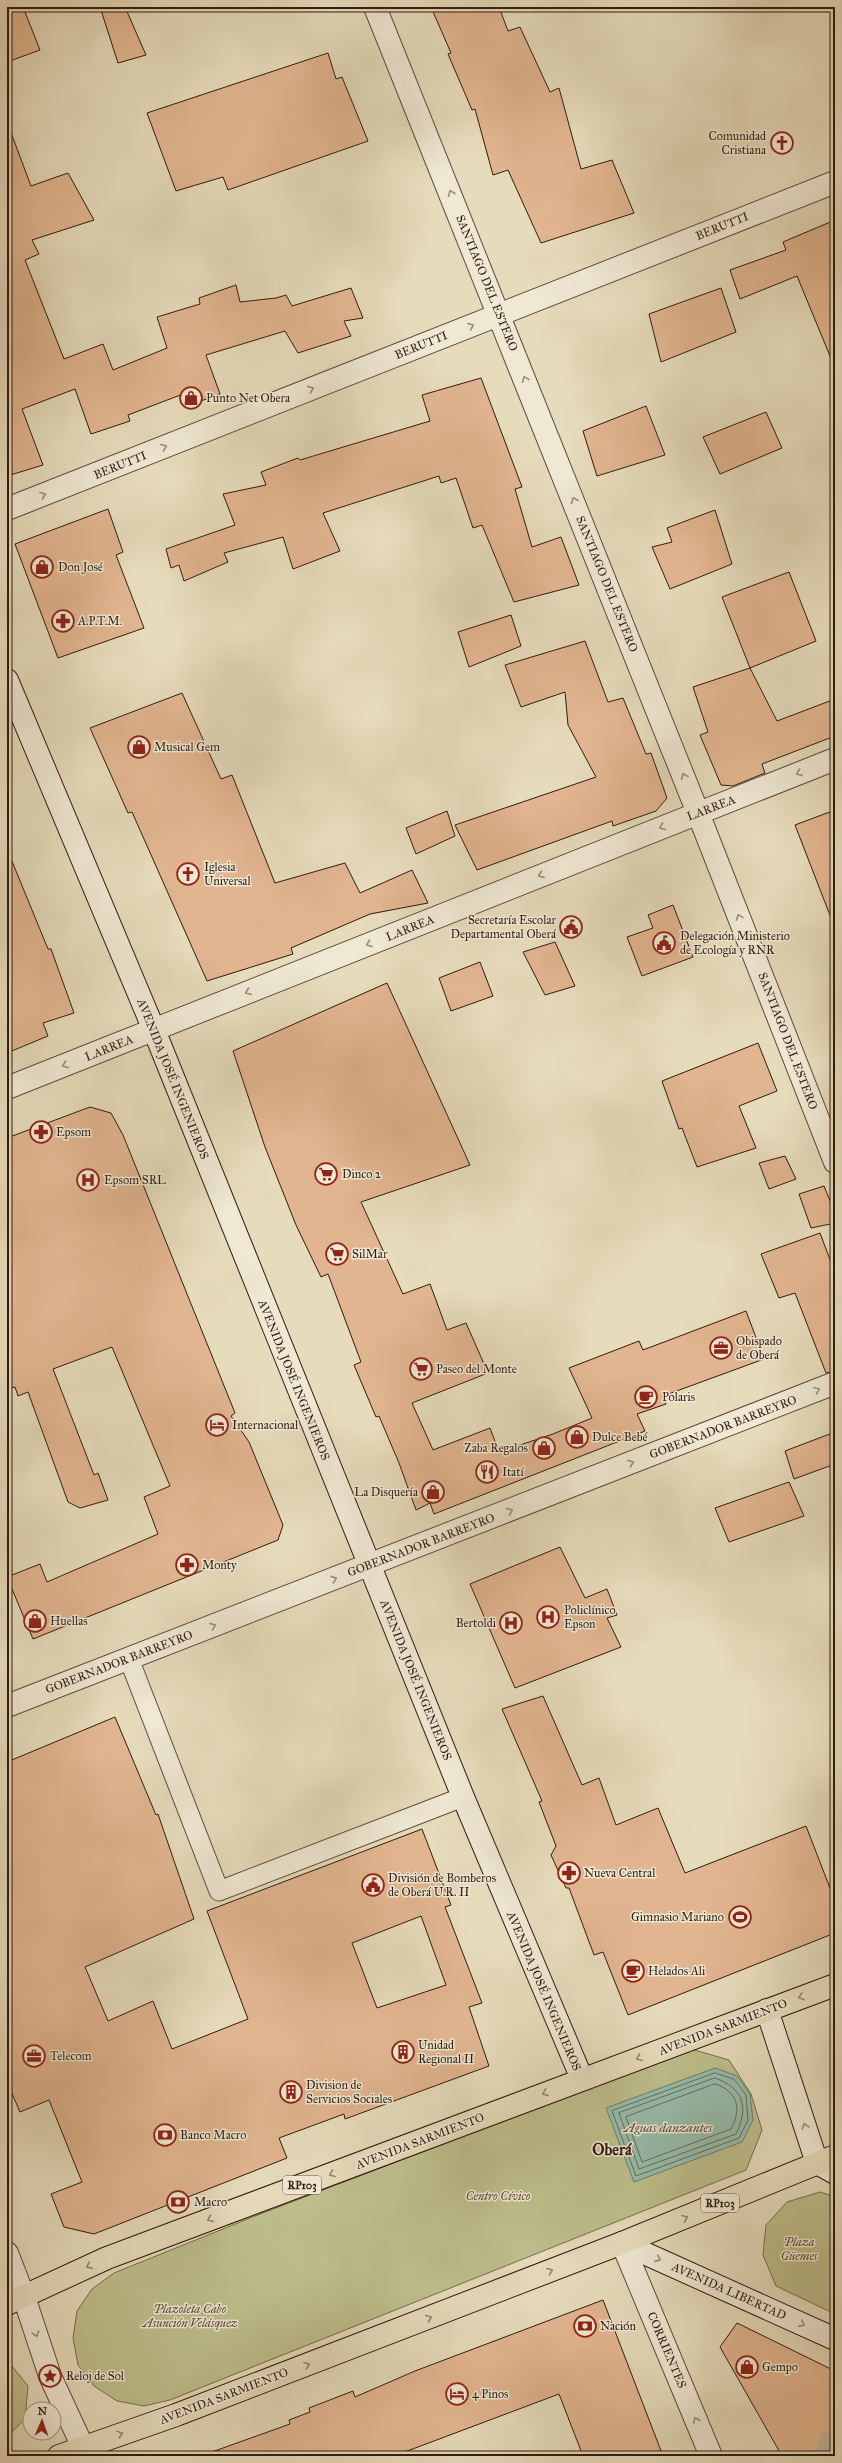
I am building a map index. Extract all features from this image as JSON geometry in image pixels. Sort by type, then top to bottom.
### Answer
[{"type":"main road","name":"AVENIDA SARMIENTO","points":[[16,2300],[108,2258],[835,1984]]},
{"type":"main road","name":"AVENIDA SARMIENTO","points":[[59,2456],[85,2451],[622,2243],[754,2196],[829,2164]]},
{"type":"street","name":"SANTIAGO DEL ESTERO","points":[[375,7],[500,314],[835,1162]]},
{"type":"street","name":"BERUTTI","points":[[7,509],[835,182]]},
{"type":"street","name":"AVENIDA JOSÉ INGENIEROS","points":[[7,680],[154,1030],[463,1797],[582,2079]]},
{"type":"street","name":"LARREA","points":[[7,1088],[835,759]]},
{"type":"street","name":"GOBERNADOR BARREYRO","points":[[7,1706],[835,1383]]},
{"type":"street","points":[[767,2010],[829,2164]]},
{"type":"street","name":"AVENIDA LIBERTAD","points":[[622,2243],[835,2339]]},
{"type":"street","name":"CORRIENTES","points":[[622,2243],[711,2456]]},
{"type":"street","points":[[7,2253],[16,2300],[85,2451]]},
{"type":"lane","points":[[129,1658],[219,1891],[463,1797]]},
{"type":"green space","points":[[691,2049],[729,2060],[751,2094],[762,2130],[746,2170],[170,2400],[144,2406],[117,2401],[94,2386],[78,2365],[73,2338],[77,2311],[92,2289],[114,2273],[255,2216]]},
{"type":"green space","name":"Plaza Güemes","points":[[820,2192],[835,2197],[835,2314],[776,2286],[763,2255],[766,2225],[787,2202]]},
{"type":"green space","points":[[7,2360],[28,2386],[27,2401],[22,2401],[22,2422],[7,2437]]},
{"type":"water","name":"Aguas danzantes","points":[[715,2068],[737,2076],[750,2094],[753,2120],[742,2142],[634,2182],[606,2108]]},
{"type":"building","points":[[7,7],[23,7],[40,50],[7,62]]},
{"type":"building","points":[[100,7],[125,7],[146,55],[118,63]]},
{"type":"building","points":[[431,7],[499,7],[508,31],[520,27],[550,92],[559,88],[581,169],[612,160],[634,213],[541,243],[508,170],[493,175],[475,109],[472,110],[448,54],[451,53]]},
{"type":"building","points":[[328,53],[336,79],[342,77],[368,141],[228,190],[223,177],[176,191],[147,113]]},
{"type":"building","points":[[7,130],[10,130],[31,186],[68,173],[94,220],[32,240],[39,254],[25,260],[64,359],[103,344],[113,370],[167,348],[157,317],[200,304],[199,298],[236,285],[240,302],[276,298],[286,295],[292,306],[351,288],[363,318],[344,321],[351,336],[298,353],[285,331],[206,355],[220,394],[187,406],[183,394],[128,415],[130,421],[91,434],[75,389],[22,409],[43,465],[7,476]]},
{"type":"building","points":[[835,220],[835,368],[797,276],[740,299],[730,270],[786,250],[783,242]]},
{"type":"building","points":[[721,288],[736,332],[661,362],[649,314]]},
{"type":"building","points":[[481,378],[522,487],[515,489],[532,547],[561,537],[579,585],[514,602],[482,525],[473,528],[456,478],[441,483],[439,476],[323,513],[340,551],[293,569],[283,537],[224,553],[228,562],[184,581],[179,565],[171,568],[166,549],[235,525],[223,494],[266,485],[261,472],[298,458],[300,460],[430,421],[422,395]]},
{"type":"building","points":[[646,406],[665,455],[597,476],[583,431]]},
{"type":"building","points":[[766,412],[782,448],[720,474],[703,437]]},
{"type":"building","points":[[108,509],[123,552],[116,555],[144,628],[58,658],[15,544]]},
{"type":"building","points":[[715,510],[732,564],[670,589],[652,547],[672,542],[667,528]]},
{"type":"building","points":[[789,572],[816,641],[750,668],[722,597]]},
{"type":"building","points":[[511,615],[521,646],[469,667],[458,632]]},
{"type":"building","points":[[585,641],[608,702],[623,698],[646,754],[651,753],[667,798],[656,811],[613,826],[612,821],[477,870],[455,825],[596,777],[568,725],[565,692],[521,707],[505,665]]},
{"type":"building","points":[[750,668],[777,721],[835,699],[835,736],[762,764],[765,773],[733,786],[721,785],[700,735],[708,732],[693,687]]},
{"type":"building","points":[[182,693],[221,779],[232,775],[275,883],[345,863],[360,893],[412,870],[428,903],[370,914],[291,948],[293,954],[207,981],[132,812],[128,813],[90,728]]},
{"type":"building","points":[[835,810],[835,923],[833,923],[795,825]]},
{"type":"building","points":[[447,811],[455,836],[416,854],[406,828]]},
{"type":"building","points":[[7,849],[48,949],[51,949],[74,1013],[43,1023],[48,1036],[7,1053]]},
{"type":"building","points":[[673,905],[693,957],[642,976],[627,937],[653,928],[648,915]]},
{"type":"building","points":[[555,942],[575,986],[545,995],[523,952]]},
{"type":"building","points":[[480,962],[493,996],[451,1011],[439,978]]},
{"type":"building","points":[[387,983],[470,1165],[361,1202],[403,1294],[430,1284],[447,1330],[466,1323],[488,1373],[412,1403],[433,1450],[490,1428],[499,1452],[553,1434],[592,1418],[569,1368],[639,1341],[643,1350],[746,1311],[764,1359],[663,1396],[666,1404],[637,1414],[645,1431],[434,1514],[430,1503],[416,1510],[399,1463],[379,1416],[376,1417],[354,1365],[361,1362],[328,1274],[321,1277],[296,1225],[265,1147],[233,1051]]},
{"type":"building","points":[[758,1043],[777,1091],[739,1106],[756,1148],[697,1167],[682,1128],[679,1129],[662,1081]]},
{"type":"building","points":[[90,1107],[111,1113],[123,1135],[235,1413],[231,1416],[249,1442],[283,1525],[278,1540],[33,1639],[7,1577],[40,1564],[47,1582],[158,1534],[144,1497],[170,1486],[112,1347],[53,1369],[94,1475],[98,1473],[108,1500],[80,1508],[68,1502],[28,1392],[18,1396],[15,1387],[7,1389],[7,1138]]},
{"type":"building","points":[[785,1156],[796,1179],[769,1189],[759,1163]]},
{"type":"building","points":[[824,1186],[835,1213],[835,1223],[811,1228],[799,1194]]},
{"type":"building","points":[[820,1233],[835,1273],[835,1371],[826,1373],[795,1293],[779,1298],[761,1254]]},
{"type":"building","points":[[835,1432],[835,1464],[794,1479],[785,1451]]},
{"type":"building","points":[[789,1482],[804,1516],[729,1542],[715,1508]]},
{"type":"building","name":"Policlínico Epson","points":[[560,1547],[585,1598],[607,1589],[617,1615],[607,1618],[621,1647],[515,1688],[470,1584]]},
{"type":"building","points":[[543,1696],[582,1785],[599,1778],[616,1825],[658,1808],[685,1873],[806,1826],[835,1901],[835,1933],[628,2015],[603,1952],[594,1955],[569,1888],[566,1888],[551,1855],[556,1846],[539,1802],[542,1801],[502,1709]]},
{"type":"building","points":[[115,1717],[156,1815],[158,1814],[194,1919],[85,1967],[108,2021],[153,2001],[172,2049],[248,2019],[207,1911],[422,1829],[451,1905],[445,1907],[482,2003],[469,2007],[489,2066],[345,2119],[344,2114],[279,2138],[287,2158],[94,2234],[64,2227],[51,2194],[82,2182],[49,2100],[20,2112],[7,2082],[7,1762]],"holes":[[[421,1916],[446,1985],[377,2008],[352,1943]]]},
{"type":"building","points":[[603,2300],[663,2456],[583,2456],[559,2394],[394,2456],[210,2456],[209,2453],[290,2424],[289,2420],[310,2412],[309,2408],[353,2391],[355,2397],[415,2371]]},
{"type":"building","points":[[737,2323],[835,2371],[835,2456],[782,2456],[720,2347]]},
{"type":"tunnel","points":[[824,2456],[835,2432]]},
{"type":"place","name":"Comunidad Cristiana","points":[[782,143]]},
{"type":"place","name":"Punto Net Obera","points":[[191,398]]},
{"type":"place","name":"Don José","points":[[42,567]]},
{"type":"place","name":"A.P.T.M.","points":[[63,621]]},
{"type":"place","name":"Musical Gem","points":[[139,747]]},
{"type":"place","name":"Iglesia Universal","points":[[188,874]]},
{"type":"place","name":"Secretaría Escolar Departamental Oberá","points":[[571,927]]},
{"type":"place","name":"Delegación Ministerio de Ecología y RNR","points":[[664,943]]},
{"type":"place","name":"Epsom","points":[[41,1132]]},
{"type":"place","name":"Dinco 2","points":[[326,1174]]},
{"type":"place","name":"Epsom SRL","points":[[88,1180]]},
{"type":"place","name":"SilMar","points":[[337,1254]]},
{"type":"place","name":"Obispado de Oberá","points":[[721,1348]]},
{"type":"place","name":"Paseo del Monte","points":[[421,1369]]},
{"type":"place","name":"Polaris","points":[[646,1397]]},
{"type":"place","name":"Internacional","points":[[217,1425]]},
{"type":"place","name":"Dulce Bebé","points":[[577,1437]]},
{"type":"place","name":"Zaba Regalos","points":[[544,1448]]},
{"type":"place","name":"Itatí","points":[[487,1472]]},
{"type":"place","name":"La Disquería","points":[[433,1492]]},
{"type":"place","name":"Monty","points":[[187,1565]]},
{"type":"place","name":"Policlínico Epson","points":[[548,1617]]},
{"type":"place","name":"Huellas","points":[[35,1621]]},
{"type":"place","name":"Bertoldi","points":[[511,1623]]},
{"type":"place","name":"Nueva Central","points":[[569,1873]]},
{"type":"place","name":"División de Bomberos de Oberá U.R. II","points":[[373,1885]]},
{"type":"place","name":"Gimnasio Mariano","points":[[740,1917]]},
{"type":"place","name":"Helados Ali","points":[[633,1971]]},
{"type":"place","name":"Unidad Regional II","points":[[403,2052]]},
{"type":"place","name":"Telecom","points":[[34,2056]]},
{"type":"place","name":"Division de Servicios Sociales","points":[[291,2092]]},
{"type":"place","name":"Banco Macro","points":[[165,2135]]},
{"type":"place","name":"Macro","points":[[178,2202]]},
{"type":"place","name":"Nación","points":[[585,2326]]},
{"type":"place","name":"Gempo","points":[[747,2367]]},
{"type":"place","name":"Reloj de Sol","points":[[50,2376]]},
{"type":"place","name":"4 Pinos","points":[[457,2394]]},
{"type":"district","name":"Oberá","points":[[612,2149]]},
{"type":"park label","name":"Centro Cívico","points":[[498,2196]]},
{"type":"park label","name":"Plazoleta Cabo Asunción Velásquez","points":[[190,2316]]}]
